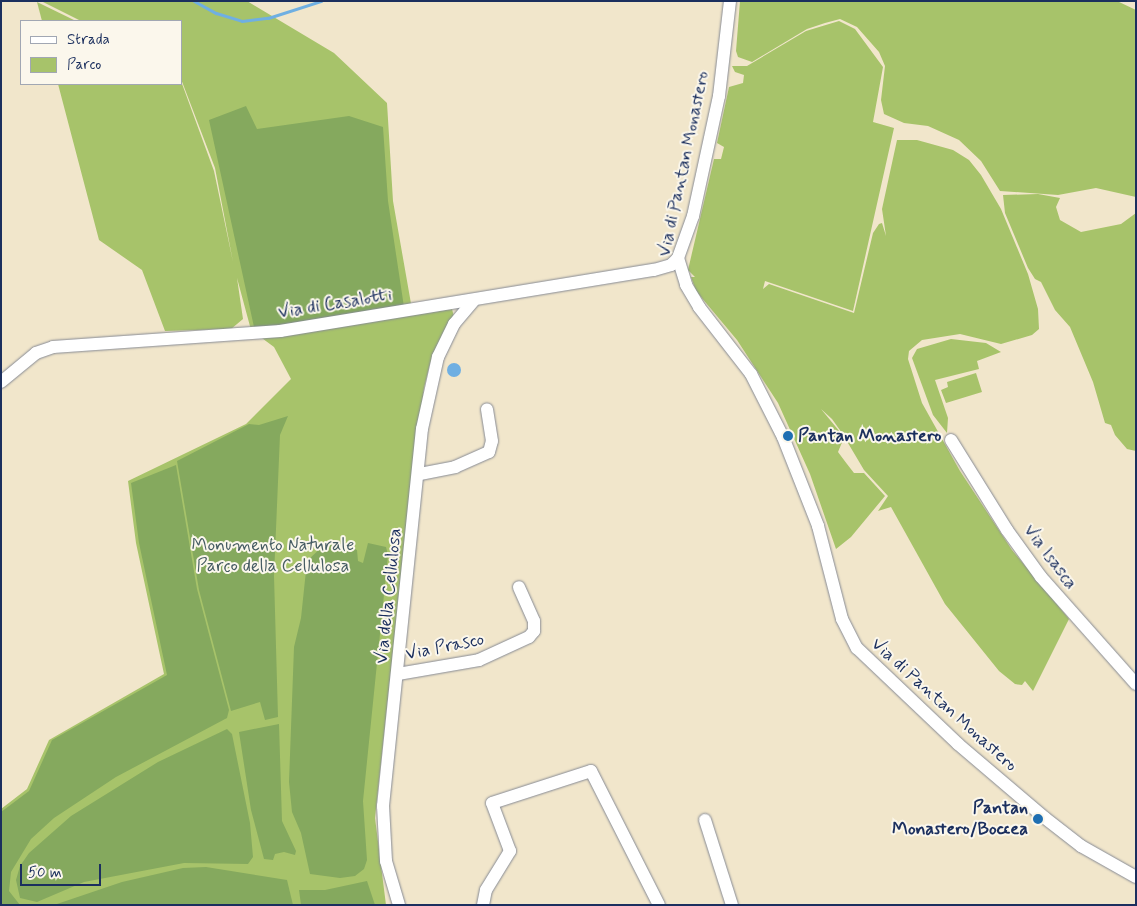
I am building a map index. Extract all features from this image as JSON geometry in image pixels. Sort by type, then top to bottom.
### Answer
[{"type":"street","name":"Via di Pantan Monastero","points":[[730,1],[720,92],[693,216],[678,258],[689,292],[744,364],[783,437],[818,526],[842,619],[857,648],[952,738],[1045,818],[1081,846],[1136,877]]},
{"type":"street","name":"Via di Casalotti","points":[[1,382],[36,353],[53,347],[280,331],[654,270],[671,265],[678,258]]},
{"type":"street","name":"Via della Cellulosa","points":[[399,905],[389,876],[382,830],[420,474],[422,429],[432,376],[454,324],[472,301]]},
{"type":"street","points":[[420,474],[455,468],[489,452],[492,441],[487,409]]},
{"type":"street","name":"Via Isasca","points":[[951,440],[1002,523],[1041,576],[1136,684]]},
{"type":"street","name":"Via Prasco","points":[[398,674],[479,660],[529,637],[534,631],[534,621],[519,587]]},
{"type":"street","points":[[483,905],[486,890],[510,851],[492,803],[591,771],[659,905]]},
{"type":"street","points":[[705,820],[732,905]]},
{"type":"green space","name":"Monumento Naturale Parco della Cellulosa","points":[[41,1],[247,1],[334,53],[387,103],[393,201],[413,315],[452,309],[454,317],[430,364],[424,388],[399,597],[375,818],[386,905],[1,905],[1,809],[27,789],[49,740],[164,674],[136,543],[128,481],[246,424],[291,379],[274,347],[251,330],[237,278],[243,319],[231,329],[165,331],[142,270],[99,240],[58,85],[182,84],[214,171],[233,262],[215,168],[182,82],[182,20],[79,20]]},
{"type":"green space","points":[[740,1],[1117,1],[1136,10],[1136,197],[1096,188],[1058,195],[1000,191],[981,161],[959,140],[928,126],[904,123],[884,114],[881,100],[885,66],[879,52],[857,27],[840,19],[807,29],[752,62],[738,57],[736,51]]},
{"type":"green space","points":[[37,2],[74,20],[42,20]]},
{"type":"green space","points":[[839,21],[855,29],[883,67],[873,122],[894,128],[853,311],[765,281],[763,289],[769,284],[854,313],[873,233],[879,224],[882,223],[886,236],[882,209],[897,140],[917,140],[953,150],[969,160],[981,175],[1001,209],[1028,274],[1038,309],[1039,329],[1032,335],[1001,344],[960,334],[922,340],[909,351],[908,359],[922,403],[960,471],[1012,550],[1069,619],[1033,691],[1025,681],[1022,685],[1015,684],[999,671],[945,604],[891,507],[878,511],[888,496],[864,470],[842,433],[832,419],[821,409],[840,432],[843,440],[838,452],[854,473],[864,473],[885,496],[851,537],[836,549],[810,474],[778,403],[737,340],[696,291],[691,277],[695,277],[688,270],[714,159],[721,159],[724,147],[717,143],[729,87],[743,83],[744,75],[735,72],[732,66],[747,66],[806,31]]},
{"type":"green space","points":[[246,106],[257,129],[349,116],[383,127],[388,201],[404,307],[269,328],[254,327],[209,120]]},
{"type":"green space","points":[[1038,194],[1060,198],[1056,207],[1060,220],[1081,232],[1121,224],[1136,213],[1136,451],[1127,449],[1115,435],[1111,425],[1105,423],[1093,382],[1070,327],[1055,310],[1041,282],[1035,279],[1028,268],[1005,213],[1003,195]]},
{"type":"green space","points":[[951,339],[986,343],[1001,352],[977,361],[979,369],[935,380],[948,418],[947,433],[933,415],[912,358],[917,349]]},
{"type":"green space","points":[[976,373],[982,392],[946,403],[941,390],[948,387],[947,382]]},
{"type":"green space","points":[[288,416],[280,435],[274,576],[278,717],[265,720],[260,702],[231,711],[199,590],[177,461],[249,424],[259,425]]},
{"type":"green space","points":[[176,465],[197,589],[229,710],[227,718],[116,777],[54,818],[31,839],[11,872],[9,891],[20,905],[1,905],[1,812],[29,791],[52,740],[167,675],[139,543],[131,483]]},
{"type":"green space","points":[[326,543],[339,543],[357,550],[358,561],[363,563],[368,543],[386,547],[388,555],[363,801],[367,860],[364,869],[355,876],[340,878],[310,874],[301,833],[292,812],[289,782],[294,647],[301,618],[307,561]]},
{"type":"green space","points":[[279,724],[282,821],[296,851],[295,855],[284,852],[275,854],[273,860],[264,859],[251,810],[239,732]]},
{"type":"green space","points":[[227,729],[232,734],[250,823],[253,857],[248,864],[184,863],[84,882],[37,902],[20,898],[16,880],[20,866],[29,853],[71,816],[158,762]]},
{"type":"green space","points":[[206,867],[287,880],[293,905],[54,905],[122,882],[183,868]]},
{"type":"green space","points":[[367,881],[375,905],[301,905],[299,890],[325,890]]},
{"type":"water","points":[[451,363],[457,363],[461,370],[457,377],[451,377],[447,373],[447,367]]},
{"type":"waterway","points":[[194,1],[216,13],[242,21],[268,18],[321,1]]},
{"type":"place","name":"Pantan Monastero","points":[[788,436]]},
{"type":"place","name":"Pantan Monastero/Boccea","points":[[1038,819]]}]
